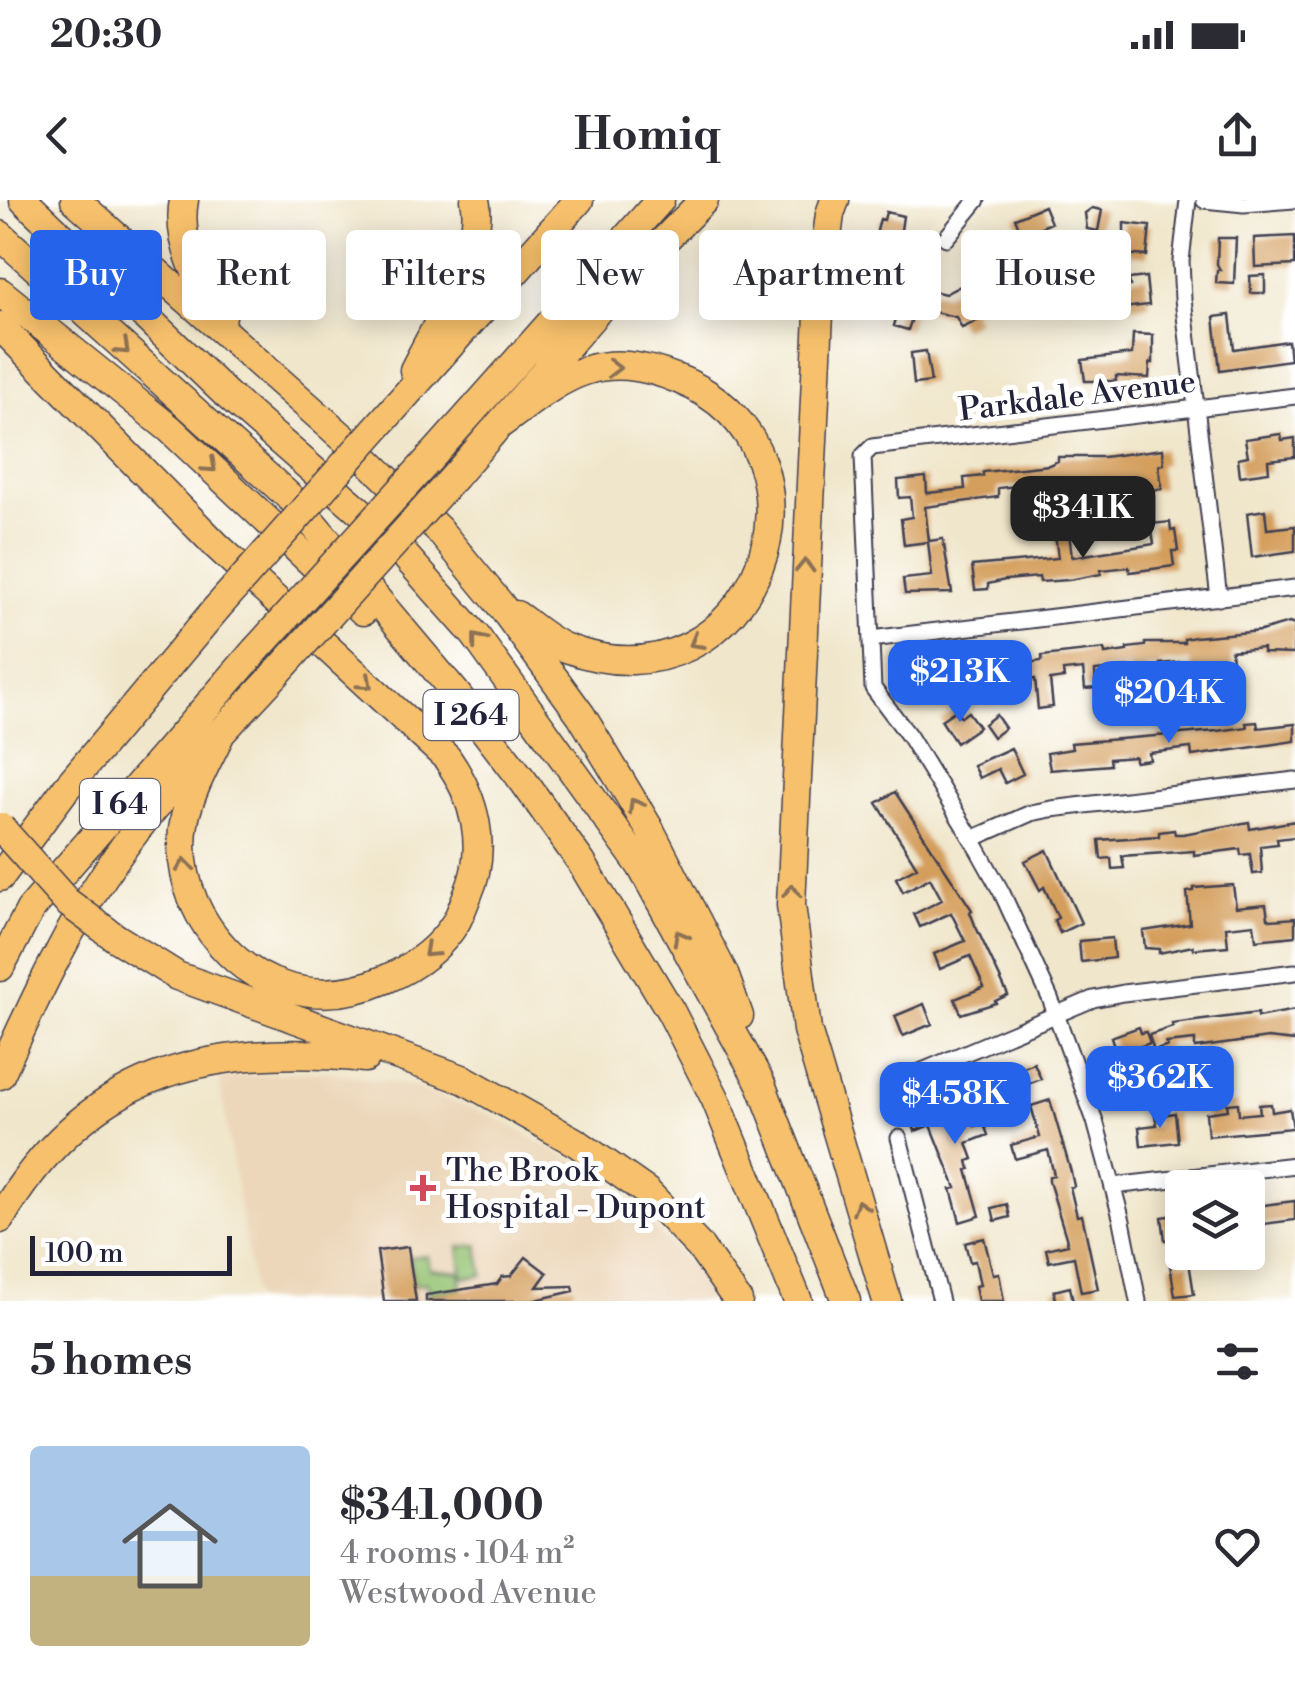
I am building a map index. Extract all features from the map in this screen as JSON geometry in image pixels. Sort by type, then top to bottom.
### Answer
[{"type":"highway","points":[[0,231],[23,200]]},
{"type":"highway","name":"I 264","points":[[23,200],[227,394],[384,532],[474,636],[641,866],[762,1084],[846,1301]]},
{"type":"highway","points":[[75,200],[302,398],[438,529],[499,603],[580,714],[650,830],[724,974],[762,1084]]},
{"type":"highway","points":[[184,200],[187,251],[205,291],[242,346]]},
{"type":"highway","points":[[396,406],[455,289],[470,248],[477,210],[474,200]]},
{"type":"highway","name":"I 64","points":[[0,877],[67,787],[216,608],[578,200]]},
{"type":"highway","name":"I 64","points":[[0,967],[30,910],[255,651],[660,200]]},
{"type":"highway","points":[[0,1075],[59,949],[111,865],[154,809],[455,476],[617,288],[704,200]]},
{"type":"highway","points":[[836,200],[830,214],[820,294],[792,905],[807,1030],[887,1301]]},
{"type":"highway","name":"I 264","points":[[0,231],[294,501],[454,691],[524,782],[581,862],[680,1029],[715,1098],[798,1301]]},
{"type":"highway","points":[[0,292],[170,429],[284,534],[398,645],[517,789],[649,996],[798,1301]]},
{"type":"highway","points":[[0,326],[217,546],[422,734],[466,785],[479,852],[472,884],[456,923],[434,949],[408,970],[379,982],[347,993],[320,993],[291,990],[250,972],[217,942],[191,903],[183,862],[184,820],[194,789],[221,734]]},
{"type":"highway","points":[[499,603],[563,648],[636,661],[671,656],[704,640],[733,614],[756,580],[767,544],[770,509],[754,444],[730,411],[703,389],[666,374],[621,366],[581,370],[559,380],[500,425]]},
{"type":"highway","points":[[0,827],[67,902],[177,976],[465,1080],[577,1142],[647,1192],[700,1247],[738,1301]]},
{"type":"highway","points":[[0,1220],[35,1164],[64,1134],[95,1110],[162,1072],[202,1061],[284,1052],[408,1062]]},
{"type":"street","points":[[946,238],[977,200]]},
{"type":"street","points":[[1188,200],[1181,261],[1219,598]]},
{"type":"street","points":[[1204,200],[1244,204],[1294,200]]},
{"type":"street","name":"Parkdale Avenue","points":[[871,639],[862,466],[866,451],[872,447],[1295,396]]},
{"type":"street","points":[[1138,1301],[1095,1121],[1056,1014],[1015,920],[972,839],[909,736],[874,688],[871,639],[1295,588]]},
{"type":"street","points":[[972,839],[1020,817],[1052,810],[1295,780]]},
{"type":"street","points":[[894,1083],[1092,999],[1295,972]]},
{"type":"street","points":[[899,1138],[941,1301]]},
{"type":"street","points":[[1113,1186],[1295,1165]]},
{"type":"shaded area","name":"The Brook Hospital - Dupont","points":[[324,1071],[412,1087],[492,1116],[584,1167],[635,1209],[725,1301],[255,1301],[219,1078]]},
{"type":"green space","points":[[478,1245],[483,1275],[463,1278],[459,1247]]},
{"type":"green space","points":[[427,1256],[430,1269],[460,1272],[462,1289],[429,1293],[427,1283],[414,1285],[410,1257]]},
{"type":"building","points":[[1044,206],[1051,223],[1034,230],[1020,230],[1015,218]]},
{"type":"building","points":[[1092,208],[1102,210],[1098,230],[1087,229],[1085,213]]},
{"type":"building","points":[[886,212],[903,216],[901,230],[877,230],[880,219],[884,220]]},
{"type":"building","points":[[1124,223],[1150,226],[1147,256],[1131,255],[1131,230],[1124,230]]},
{"type":"building","points":[[1295,236],[1295,265],[1255,267],[1254,238]]},
{"type":"building","points":[[1218,238],[1236,238],[1234,284],[1216,283],[1220,270]]},
{"type":"building","points":[[1265,275],[1265,293],[1251,293],[1250,276]]},
{"type":"building","points":[[1146,277],[1149,305],[1131,307],[1131,279]]},
{"type":"building","points":[[961,286],[961,320],[977,321],[962,328],[956,317],[941,314],[941,293]]},
{"type":"building","points":[[1230,315],[1234,349],[1288,341],[1290,360],[1220,370],[1214,317]]},
{"type":"building","points":[[896,320],[911,320],[908,330],[894,326]]},
{"type":"building","points":[[1133,334],[1153,335],[1149,378],[1116,376],[1116,381],[1085,381],[1082,360],[1132,354]]},
{"type":"building","points":[[926,351],[931,382],[914,384],[911,353]]},
{"type":"building","points":[[1281,434],[1282,440],[1295,438],[1295,457],[1268,460],[1269,472],[1240,476],[1238,458],[1248,456],[1245,439]]},
{"type":"building","points":[[1163,449],[1164,464],[1159,465],[1162,489],[1140,491],[1127,501],[1125,497],[1118,502],[1108,489],[1090,483],[1093,510],[1073,512],[1070,480],[998,488],[998,497],[925,507],[929,541],[943,539],[952,593],[905,594],[903,579],[932,576],[928,542],[904,545],[901,519],[912,517],[910,497],[899,498],[898,480],[926,477],[927,493],[965,489],[964,478],[983,476],[983,472],[1049,465],[1058,457],[1103,457]]},
{"type":"building","points":[[1265,510],[1267,529],[1295,526],[1295,551],[1252,557],[1247,513]]},
{"type":"building","points":[[1170,522],[1178,551],[1172,551],[1174,566],[1130,572],[1129,567],[1101,570],[1101,574],[1069,580],[1005,580],[988,584],[988,589],[975,590],[972,566],[1058,558],[1054,527],[1068,525],[1072,557],[1154,544],[1151,524]]},
{"type":"building","points":[[1289,623],[1295,625],[1293,654],[1263,653],[1263,648],[1231,651],[1233,674],[1192,674],[1191,661],[1160,664],[1145,668],[1146,674],[1133,676],[1129,667],[1095,671],[1096,688],[1085,689],[1083,669],[1063,671],[1064,678],[1050,680],[1053,707],[1038,709],[1035,679],[1003,683],[1001,666],[1042,661],[1042,656],[1104,649],[1105,654],[1145,643],[1184,643],[1184,639],[1261,631]]},
{"type":"building","points":[[961,665],[963,683],[918,686],[916,671]]},
{"type":"building","points":[[956,710],[961,717],[968,712],[979,727],[956,743],[941,720]]},
{"type":"building","points":[[996,715],[1005,728],[993,737],[984,724]]},
{"type":"building","points":[[1257,722],[1258,728],[1295,724],[1295,741],[1192,756],[1191,748],[1149,753],[1150,760],[1109,759],[1110,765],[1050,770],[1047,753],[1072,749],[1071,743],[1217,731]]},
{"type":"building","points":[[1011,748],[1023,774],[1005,783],[998,769],[979,778],[973,765]]},
{"type":"building","points":[[895,792],[972,910],[975,925],[1008,995],[996,1003],[961,1014],[955,999],[984,987],[970,956],[940,969],[934,954],[965,941],[951,913],[920,927],[914,914],[942,900],[930,878],[903,892],[896,878],[917,867],[877,803]]},
{"type":"building","points":[[1295,821],[1295,837],[1260,846],[1262,873],[1253,874],[1250,854],[1241,855],[1240,849],[1194,855],[1194,851],[1122,856],[1124,868],[1112,869],[1111,858],[1101,859],[1099,840],[1159,836],[1159,832],[1174,830],[1175,834],[1183,834],[1249,822],[1250,829]]},
{"type":"building","points":[[1047,850],[1081,923],[1060,933],[1054,920],[1058,918],[1044,887],[1040,890],[1025,861]]},
{"type":"building","points":[[1233,885],[1236,907],[1266,904],[1271,920],[1295,918],[1295,936],[1256,940],[1254,924],[1226,927],[1228,946],[1193,946],[1159,953],[1159,949],[1145,948],[1143,931],[1190,924],[1187,892]]},
{"type":"building","points":[[1112,938],[1114,958],[1081,962],[1079,941]]},
{"type":"building","points":[[924,1004],[932,1024],[903,1036],[895,1016]]},
{"type":"building","points":[[1295,1010],[1295,1041],[1268,1038],[1195,1048],[1195,1040],[1166,1043],[1168,1046],[1154,1051],[1149,1035],[1173,1027],[1172,1024]]},
{"type":"building","points":[[1139,1027],[1150,1043],[1133,1049],[1145,1097],[1128,1102],[1111,1037]]},
{"type":"building","points":[[1034,1063],[1041,1079],[1015,1089],[1008,1073]]},
{"type":"building","points":[[954,1097],[956,1101],[963,1098],[975,1126],[983,1122],[988,1135],[967,1143],[973,1159],[968,1161],[967,1170],[980,1216],[960,1222],[951,1189],[956,1188],[931,1125],[915,1131],[910,1116]]},
{"type":"building","points":[[1050,1100],[1098,1289],[1081,1292],[1074,1257],[1049,1262],[1046,1249],[1068,1244],[1049,1181],[1049,1176],[1054,1175],[1048,1150],[1015,1159],[1011,1145],[1040,1137],[1031,1106]]},
{"type":"building","points":[[1011,1101],[1017,1117],[1000,1123],[995,1108]]},
{"type":"building","points":[[1238,1103],[1239,1115],[1260,1113],[1259,1105],[1271,1104],[1272,1112],[1290,1109],[1293,1128],[1208,1136],[1206,1113],[1228,1110],[1227,1104]]},
{"type":"building","points":[[1175,1113],[1178,1142],[1141,1146],[1139,1127],[1157,1125],[1155,1116]]},
{"type":"building","points":[[1295,1201],[1295,1220],[1265,1224],[1265,1205]]},
{"type":"building","points":[[1007,1204],[1010,1217],[995,1221],[992,1208]]},
{"type":"building","points":[[984,1238],[993,1274],[999,1273],[1004,1301],[978,1301],[975,1286],[980,1285],[975,1261],[970,1262],[965,1243]]},
{"type":"building","points":[[408,1247],[416,1301],[384,1301],[377,1251]]},
{"type":"building","points":[[526,1257],[547,1273],[537,1287],[573,1286],[574,1291],[531,1301],[426,1301],[426,1295],[497,1284],[502,1277],[511,1276]]},
{"type":"building","points":[[1171,1270],[1190,1270],[1194,1294],[1175,1296]]},
{"type":"building","points":[[1070,1287],[1073,1301],[1056,1301],[1054,1291]]},
{"type":"place","name":"The Brook Hospital - Dupont","points":[[423,1188]]}]
